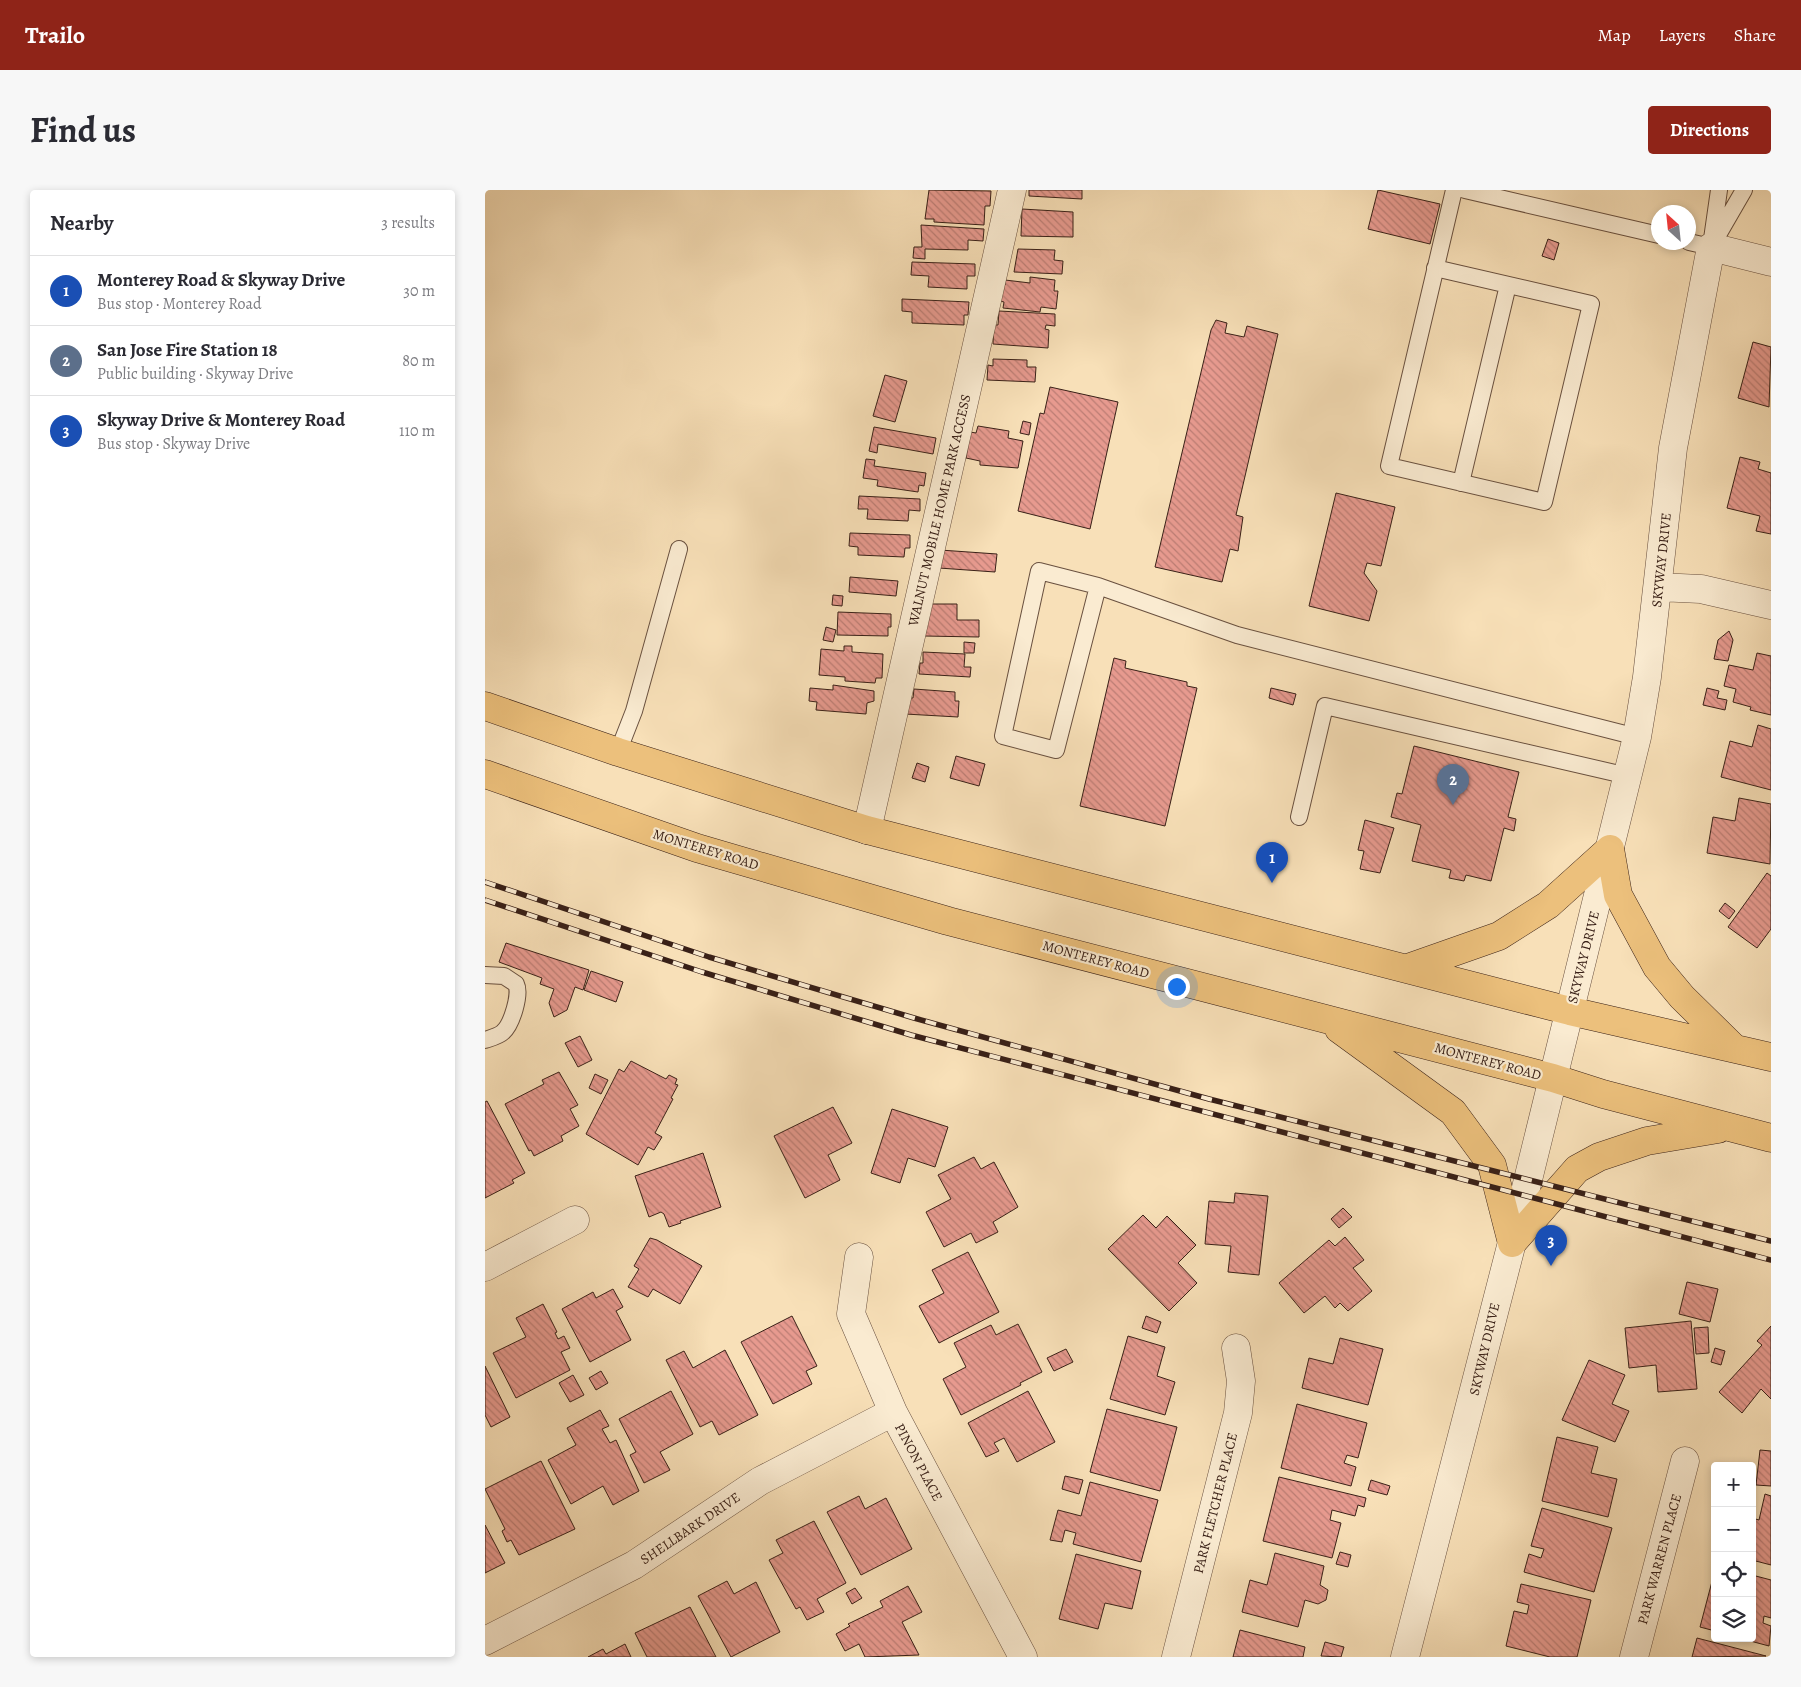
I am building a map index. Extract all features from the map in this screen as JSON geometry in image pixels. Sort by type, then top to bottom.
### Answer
[{"type":"main road","points":[[485,706],[618,752],[867,830],[1570,1011],[1771,1057]]},
{"type":"main road","name":"MONTEREY ROAD","points":[[485,774],[706,850],[948,920],[1553,1078],[1603,1094],[1771,1138]]},
{"type":"main road","points":[[1408,968],[1499,936],[1548,905],[1610,849]]},
{"type":"main road","points":[[1610,849],[1618,895],[1638,936],[1657,967],[1682,998],[1735,1049]]},
{"type":"main road","points":[[1326,1020],[1453,1112],[1493,1165],[1512,1243]]},
{"type":"main road","points":[[1512,1243],[1577,1169],[1599,1157],[1647,1141],[1729,1127]]},
{"type":"street","name":"WALNUT MOBILE HOME PARK ACCESS","points":[[867,830],[1012,190]]},
{"type":"street","points":[[1700,244],[1771,262]]},
{"type":"street","name":"SKYWAY DRIVE","points":[[1405,1657],[1512,1243],[1637,737],[1658,587],[1673,448],[1700,244]]},
{"type":"street","points":[[1658,587],[1701,589],[1771,605]]},
{"type":"street","points":[[485,1267],[575,1220]]},
{"type":"street","name":"PINON PLACE","points":[[859,1256],[851,1314],[893,1412],[1023,1657]]},
{"type":"street","name":"PARK FLETCHER PLACE","points":[[1175,1657],[1238,1413],[1241,1381],[1236,1348]]},
{"type":"street","name":"SHELLBARK DRIVE","points":[[485,1641],[634,1565],[761,1481],[893,1412]]},
{"type":"street","name":"PARK WARREN PLACE","points":[[1634,1657],[1685,1461]]},
{"type":"lane","points":[[1435,268],[1591,304],[1544,502],[1389,466],[1435,268],[1454,190]]},
{"type":"lane","points":[[1465,190],[1651,233]]},
{"type":"lane","name":"SKYWAY DRIVE","points":[[1700,244],[1719,190]]},
{"type":"lane","name":"SKYWAY DRIVE","points":[[1700,244],[1744,190]]},
{"type":"lane","points":[[1461,483],[1508,285]]},
{"type":"lane","points":[[618,752],[634,710],[679,549]]},
{"type":"lane","points":[[1099,586],[1056,750],[1003,736],[1039,571],[1099,586],[1237,635],[1637,737]]},
{"type":"lane","points":[[1299,817],[1325,706],[1628,776]]},
{"type":"lane","points":[[485,975],[504,976],[517,984],[519,995],[507,1028],[501,1034],[485,1040]]},
{"type":"building","points":[[929,190],[991,191],[990,206],[985,206],[984,225],[934,222],[934,219],[925,219]]},
{"type":"building","points":[[1029,190],[1082,190],[1082,199],[1029,196]]},
{"type":"building","points":[[1378,190],[1440,204],[1430,244],[1368,229]]},
{"type":"building","points":[[1022,209],[1073,212],[1073,237],[1021,236]]},
{"type":"building","points":[[921,225],[984,229],[983,241],[968,240],[968,250],[925,249],[925,259],[913,258],[914,247],[922,247]]},
{"type":"building","points":[[1548,239],[1559,243],[1554,260],[1542,256]]},
{"type":"building","points":[[1018,249],[1055,250],[1054,260],[1063,261],[1062,274],[1014,272]]},
{"type":"building","points":[[912,262],[975,264],[975,276],[967,276],[967,289],[928,287],[929,276],[911,275]]},
{"type":"building","points":[[1030,277],[1055,280],[1054,291],[1058,291],[1056,309],[1041,307],[1040,312],[1003,308],[1004,302],[1000,301],[1002,284],[1005,285],[1005,280],[1030,283]]},
{"type":"building","points":[[902,299],[969,302],[968,315],[964,315],[964,325],[912,323],[912,312],[902,311]]},
{"type":"building","points":[[999,311],[1055,314],[1055,326],[1046,325],[1045,329],[1049,330],[1048,348],[993,344],[994,325],[998,325]]},
{"type":"building","points":[[1216,320],[1227,323],[1225,333],[1244,337],[1247,326],[1278,334],[1236,515],[1243,517],[1238,551],[1230,549],[1222,582],[1155,567],[1211,330]]},
{"type":"building","points":[[1753,342],[1771,347],[1769,407],[1738,398]]},
{"type":"building","points":[[993,359],[1027,360],[1027,367],[1036,367],[1035,382],[987,380],[988,365],[993,366]]},
{"type":"building","points":[[885,375],[907,381],[895,422],[873,416]]},
{"type":"building","points":[[1050,387],[1118,402],[1090,529],[1018,511],[1040,413],[1044,414]]},
{"type":"building","points":[[1023,421],[1031,423],[1029,435],[1020,433]]},
{"type":"building","points":[[978,426],[1009,431],[1008,438],[1023,441],[1018,468],[980,465],[980,461],[966,458],[970,432],[976,433]]},
{"type":"building","points":[[874,427],[936,438],[933,454],[878,444],[877,453],[869,451]]},
{"type":"building","points":[[1740,457],[1760,462],[1758,469],[1771,473],[1771,534],[1756,531],[1760,516],[1727,508]]},
{"type":"building","points":[[866,459],[875,460],[874,466],[926,473],[924,486],[919,485],[918,492],[877,486],[878,480],[863,478]]},
{"type":"building","points":[[1336,493],[1395,507],[1381,566],[1367,563],[1364,573],[1377,591],[1369,621],[1309,606]]},
{"type":"building","points":[[859,496],[920,499],[920,511],[909,510],[908,521],[867,519],[868,509],[858,509]]},
{"type":"building","points":[[850,533],[910,535],[910,548],[905,548],[904,557],[858,555],[858,547],[849,546]]},
{"type":"building","points":[[940,550],[997,554],[995,572],[939,568]]},
{"type":"building","points":[[850,577],[898,581],[896,596],[849,592]]},
{"type":"building","points":[[833,595],[843,596],[842,606],[832,605]]},
{"type":"building","points":[[930,604],[957,604],[957,620],[979,620],[979,637],[924,636]]},
{"type":"building","points":[[838,612],[891,614],[891,627],[888,627],[888,636],[837,635]]},
{"type":"building","points":[[826,627],[836,630],[833,642],[823,640]]},
{"type":"building","points":[[1729,631],[1733,640],[1728,661],[1714,659],[1718,640]]},
{"type":"building","points":[[964,642],[975,643],[974,653],[964,653]]},
{"type":"building","points":[[844,646],[852,646],[852,652],[883,654],[882,678],[876,678],[875,683],[845,681],[845,677],[819,675],[821,649],[844,651]]},
{"type":"building","points":[[923,652],[965,654],[964,667],[971,667],[970,677],[919,674],[920,663],[923,663]]},
{"type":"building","points":[[1757,653],[1771,656],[1771,715],[1750,710],[1751,707],[1733,702],[1736,689],[1724,686],[1729,665],[1753,670]]},
{"type":"building","points":[[1114,658],[1126,661],[1125,668],[1187,682],[1187,686],[1197,688],[1165,826],[1080,806]]},
{"type":"building","points":[[833,685],[874,691],[874,701],[867,703],[866,714],[816,710],[817,702],[809,701],[810,688],[833,690]]},
{"type":"building","points":[[1271,688],[1296,694],[1293,705],[1269,698]]},
{"type":"building","points":[[1707,688],[1719,691],[1717,698],[1727,700],[1725,710],[1703,705]]},
{"type":"building","points":[[914,689],[955,692],[955,701],[959,701],[958,717],[905,714],[906,698],[913,698]]},
{"type":"building","points":[[1758,725],[1771,729],[1771,790],[1721,777],[1730,741],[1752,747]]},
{"type":"building","points":[[1414,746],[1519,772],[1508,817],[1516,819],[1514,831],[1504,828],[1491,881],[1466,875],[1464,881],[1449,878],[1451,870],[1412,861],[1421,825],[1391,817],[1397,793],[1402,794]]},
{"type":"building","points":[[956,756],[985,764],[979,786],[950,778]]},
{"type":"building","points":[[917,763],[929,767],[925,782],[912,778]]},
{"type":"building","points":[[1739,798],[1771,804],[1770,864],[1707,853],[1713,817],[1735,821]]},
{"type":"building","points":[[1365,820],[1394,828],[1380,873],[1360,869],[1364,851],[1358,850]]},
{"type":"building","points":[[1767,873],[1771,876],[1771,929],[1757,948],[1728,927]]},
{"type":"building","points":[[1725,903],[1735,911],[1729,919],[1719,911]]},
{"type":"building","points":[[506,943],[589,970],[583,990],[575,987],[567,1010],[554,1017],[549,1003],[554,989],[540,984],[542,978],[499,962]]},
{"type":"building","points":[[591,971],[623,982],[616,1002],[584,990]]},
{"type":"building","points":[[580,1036],[592,1060],[578,1067],[565,1043]]},
{"type":"building","points":[[631,1061],[666,1079],[669,1075],[677,1079],[675,1084],[678,1085],[671,1098],[673,1099],[655,1133],[662,1137],[654,1150],[648,1147],[638,1165],[586,1134],[619,1069],[624,1072]]},
{"type":"building","points":[[559,1072],[578,1105],[570,1109],[579,1126],[561,1136],[563,1141],[534,1156],[531,1150],[529,1151],[505,1104],[544,1084],[542,1080]]},
{"type":"building","points":[[595,1074],[608,1080],[601,1094],[589,1088]]},
{"type":"building","points":[[487,1101],[525,1173],[512,1180],[514,1183],[485,1198],[485,1102]]},
{"type":"building","points":[[833,1107],[852,1143],[828,1155],[840,1180],[805,1198],[774,1136]]},
{"type":"building","points":[[892,1109],[948,1127],[935,1167],[908,1158],[900,1183],[871,1173]]},
{"type":"building","points":[[703,1153],[721,1207],[680,1221],[681,1223],[669,1227],[664,1214],[661,1212],[649,1217],[635,1176]]},
{"type":"building","points":[[974,1157],[981,1169],[994,1162],[1018,1207],[993,1222],[998,1232],[976,1243],[971,1233],[944,1247],[926,1212],[951,1199],[938,1175]]},
{"type":"building","points":[[1235,1193],[1268,1196],[1259,1275],[1228,1272],[1231,1246],[1205,1244],[1209,1201],[1234,1203]]},
{"type":"building","points":[[1343,1208],[1352,1217],[1339,1228],[1331,1219]]},
{"type":"building","points":[[1143,1215],[1156,1228],[1167,1216],[1196,1245],[1178,1263],[1197,1283],[1169,1311],[1108,1249]]},
{"type":"building","points":[[1345,1237],[1364,1260],[1353,1268],[1372,1291],[1348,1311],[1340,1303],[1335,1308],[1325,1296],[1304,1313],[1279,1283],[1329,1240],[1335,1246]]},
{"type":"building","points":[[650,1238],[657,1240],[702,1266],[680,1304],[653,1289],[648,1297],[628,1287],[639,1269],[634,1266]]},
{"type":"building","points":[[968,1252],[999,1312],[939,1343],[919,1306],[944,1293],[932,1270]]},
{"type":"building","points":[[1687,1282],[1718,1289],[1710,1322],[1679,1314]]},
{"type":"building","points":[[613,1289],[623,1307],[616,1311],[631,1340],[590,1362],[562,1309],[593,1292],[596,1298]]},
{"type":"building","points":[[543,1304],[557,1332],[555,1333],[558,1339],[564,1336],[570,1348],[561,1352],[570,1370],[516,1398],[493,1353],[526,1337],[516,1318]]},
{"type":"building","points":[[792,1316],[817,1366],[806,1371],[812,1384],[773,1404],[741,1342]]},
{"type":"building","points":[[1146,1316],[1161,1322],[1157,1333],[1142,1328]]},
{"type":"building","points":[[1691,1321],[1697,1389],[1658,1392],[1656,1365],[1629,1368],[1625,1328]]},
{"type":"building","points":[[1018,1324],[1042,1372],[1020,1383],[1021,1385],[961,1415],[943,1379],[966,1367],[954,1343],[991,1325],[996,1335]]},
{"type":"building","points":[[1771,1326],[1771,1399],[1761,1389],[1742,1413],[1719,1392],[1762,1345],[1757,1341]]},
{"type":"building","points":[[1708,1327],[1709,1353],[1696,1354],[1694,1328]]},
{"type":"building","points":[[1128,1336],[1165,1347],[1157,1376],[1175,1382],[1165,1415],[1110,1399]]},
{"type":"building","points":[[1340,1338],[1383,1349],[1368,1405],[1302,1388],[1309,1358],[1333,1364]]},
{"type":"building","points":[[1715,1348],[1725,1351],[1721,1365],[1711,1362]]},
{"type":"building","points":[[1066,1349],[1073,1362],[1054,1371],[1047,1358]]},
{"type":"building","points":[[725,1350],[758,1415],[719,1435],[712,1421],[700,1427],[666,1360],[684,1351],[693,1368]]},
{"type":"building","points":[[1589,1360],[1625,1375],[1612,1404],[1629,1411],[1615,1442],[1562,1420]]},
{"type":"building","points":[[485,1366],[510,1417],[491,1427],[485,1415]]},
{"type":"building","points":[[601,1371],[608,1383],[596,1390],[589,1378]]},
{"type":"building","points":[[573,1375],[584,1395],[570,1402],[559,1383]]},
{"type":"building","points":[[671,1391],[693,1434],[660,1452],[670,1470],[644,1483],[630,1455],[636,1452],[619,1419]]},
{"type":"building","points":[[1028,1391],[1055,1442],[1017,1462],[1004,1438],[994,1443],[999,1451],[986,1457],[968,1423]]},
{"type":"building","points":[[1297,1404],[1367,1423],[1358,1458],[1347,1455],[1344,1463],[1356,1467],[1351,1486],[1281,1468]]},
{"type":"building","points":[[1107,1409],[1177,1427],[1160,1491],[1090,1472]]},
{"type":"building","points":[[600,1410],[609,1426],[602,1429],[610,1443],[616,1440],[639,1491],[613,1505],[603,1486],[571,1504],[548,1460],[576,1445],[567,1428]]},
{"type":"building","points":[[1557,1437],[1598,1447],[1591,1473],[1617,1479],[1608,1517],[1542,1501]]},
{"type":"building","points":[[1760,1450],[1771,1451],[1771,1486],[1756,1485]]},
{"type":"building","points":[[541,1461],[575,1529],[519,1555],[511,1540],[507,1542],[502,1531],[505,1529],[485,1489]]},
{"type":"building","points":[[1065,1476],[1083,1480],[1079,1494],[1062,1489]]},
{"type":"building","points":[[1279,1477],[1366,1498],[1364,1507],[1358,1505],[1355,1516],[1332,1510],[1330,1520],[1341,1523],[1332,1558],[1263,1541]]},
{"type":"building","points":[[1371,1480],[1390,1486],[1387,1495],[1368,1490]]},
{"type":"building","points":[[1090,1482],[1158,1500],[1141,1562],[1073,1544],[1076,1533],[1065,1530],[1062,1542],[1050,1540],[1058,1510],[1081,1516]]},
{"type":"building","points":[[1765,1494],[1771,1496],[1771,1565],[1756,1561],[1756,1519],[1759,1520]]},
{"type":"building","points":[[859,1496],[865,1509],[886,1498],[912,1549],[861,1575],[827,1512]]},
{"type":"building","points":[[1542,1508],[1612,1528],[1594,1592],[1524,1572],[1529,1554],[1541,1558],[1544,1549],[1531,1546]]},
{"type":"building","points":[[814,1521],[846,1583],[817,1599],[824,1612],[807,1620],[800,1607],[796,1609],[769,1560],[783,1553],[776,1540]]},
{"type":"building","points":[[485,1525],[505,1563],[485,1573]]},
{"type":"building","points":[[1340,1552],[1351,1555],[1348,1567],[1336,1564]]},
{"type":"building","points":[[1275,1553],[1324,1566],[1320,1585],[1328,1590],[1326,1600],[1318,1604],[1305,1600],[1298,1627],[1242,1612],[1250,1580],[1267,1585]]},
{"type":"building","points":[[1076,1554],[1141,1571],[1132,1609],[1105,1603],[1098,1629],[1059,1619]]},
{"type":"building","points":[[1756,1576],[1771,1580],[1771,1618],[1764,1616],[1763,1623],[1771,1626],[1769,1646],[1754,1642],[1756,1642]]},
{"type":"building","points":[[727,1581],[734,1594],[756,1582],[780,1632],[731,1657],[698,1596]]},
{"type":"building","points":[[1521,1584],[1591,1600],[1577,1657],[1550,1657],[1506,1646],[1514,1611],[1527,1614],[1529,1605],[1517,1602]]},
{"type":"building","points":[[1711,1585],[1711,1630],[1700,1627]]},
{"type":"building","points":[[908,1586],[922,1612],[902,1622],[919,1655],[865,1657],[859,1644],[845,1651],[836,1634],[850,1626],[848,1624],[883,1607],[880,1601]]},
{"type":"building","points":[[855,1588],[862,1598],[852,1604],[846,1593]]},
{"type":"building","points":[[690,1607],[716,1657],[647,1657],[635,1633]]},
{"type":"building","points":[[1240,1630],[1305,1647],[1303,1657],[1233,1657]]},
{"type":"building","points":[[1697,1638],[1766,1656],[1692,1657]]},
{"type":"building","points":[[1325,1642],[1344,1647],[1341,1657],[1321,1656]]},
{"type":"building","points":[[625,1644],[631,1657],[588,1657],[603,1649],[606,1654]]},
{"type":"railway","points":[[485,882],[709,957],[914,1018],[1209,1099],[1771,1241]]},
{"type":"railway","points":[[485,900],[702,972],[911,1035],[1771,1260]]},
{"type":"place","name":"San Jose Fire Station 18","points":[[1453,805]]},
{"type":"place","name":"Monterey Road & Skyway Drive","points":[[1272,883]]},
{"type":"place","name":"Skyway Drive & Monterey Road","points":[[1551,1266]]}]
